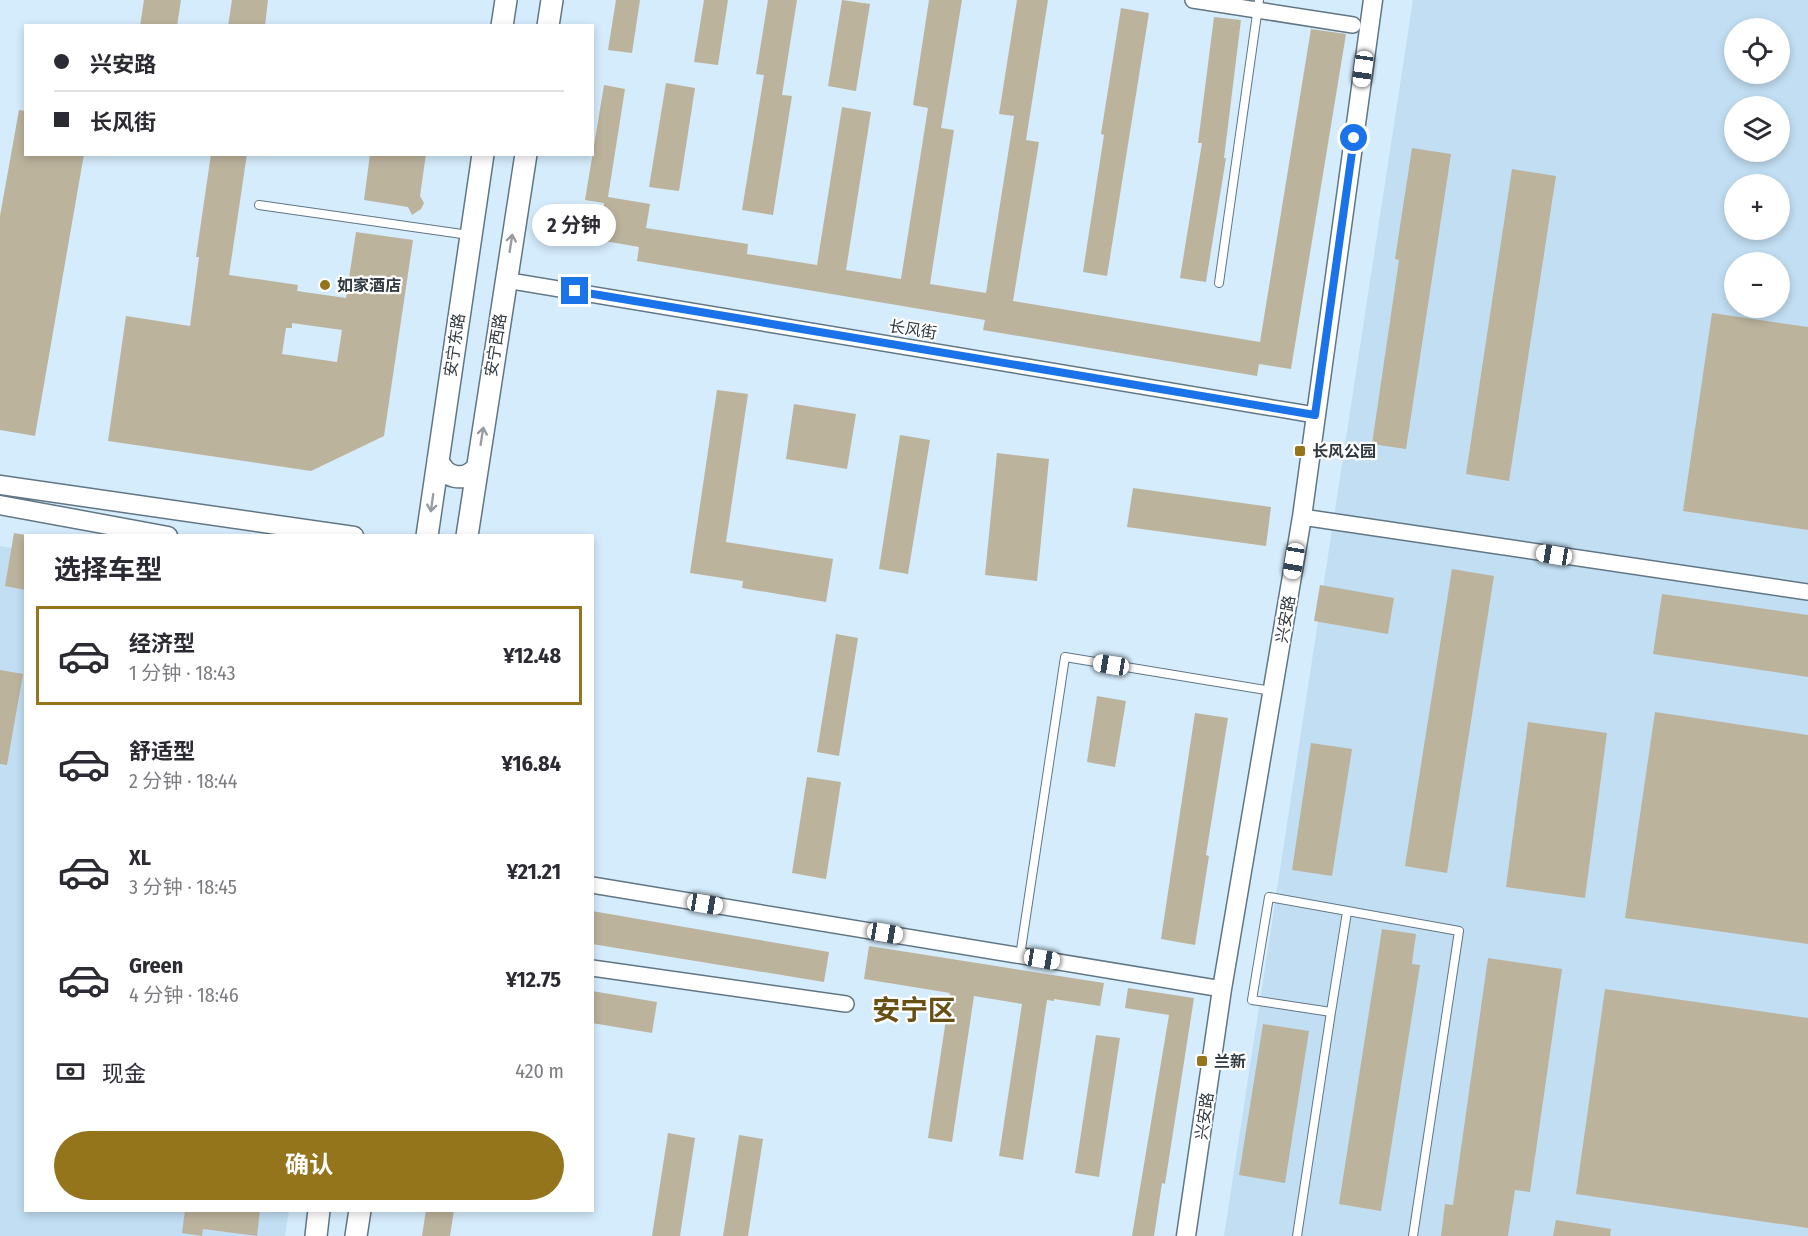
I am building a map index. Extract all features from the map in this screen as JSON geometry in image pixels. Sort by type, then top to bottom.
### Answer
[{"type":"main road","points":[[502,24],[506,0]]},
{"type":"main road","points":[[548,24],[552,0]]},
{"type":"main road","name":"安宁东路","points":[[427,534],[483,156]]},
{"type":"main road","name":"安宁西路","points":[[467,534],[526,156]]},
{"type":"main road","points":[[438,460],[444,471],[456,478],[468,476],[477,468]]},
{"type":"main road","points":[[315,1236],[320,1212]]},
{"type":"main road","points":[[356,1236],[360,1212]]},
{"type":"street","points":[[1193,0],[1259,5],[1353,26]]},
{"type":"street","name":"兴安路","points":[[1186,1236],[1222,989],[1302,517],[1373,0]]},
{"type":"street","name":"长风街","points":[[505,279],[1315,415]]},
{"type":"street","points":[[0,485],[340,534]]},
{"type":"street","points":[[0,505],[157,534]]},
{"type":"street","points":[[1302,517],[1808,592]]},
{"type":"street","points":[[594,885],[1222,989]]},
{"type":"street","points":[[594,968],[846,1004]]},
{"type":"lane","points":[[1219,283],[1259,5]]},
{"type":"lane","points":[[259,206],[470,235]]},
{"type":"lane","points":[[1020,956],[1065,657],[1272,691]]},
{"type":"lane","points":[[1331,1012],[1252,1000],[1269,897],[1459,931],[1413,1236]]},
{"type":"lane","points":[[1297,1236],[1347,912]]},
{"type":"shaded area","points":[[1413,0],[1808,0],[1808,1236],[1224,1236]]},
{"type":"shaded area","points":[[0,546],[24,550],[24,1212],[289,1212],[285,1236],[0,1236]]},
{"type":"building","points":[[144,0],[181,0],[177,24],[140,24]]},
{"type":"building","points":[[232,0],[268,0],[265,24],[228,24]]},
{"type":"building","points":[[616,0],[640,0],[632,53],[608,50]]},
{"type":"building","points":[[704,0],[728,0],[718,65],[694,62]]},
{"type":"building","points":[[768,0],[797,0],[782,95],[792,96],[773,215],[742,210],[764,75],[756,74]]},
{"type":"building","points":[[842,0],[870,4],[856,91],[828,86]]},
{"type":"building","points":[[929,0],[962,0],[941,128],[954,130],[930,284],[986,293],[1014,116],[999,114],[1017,0],[1048,0],[1026,140],[1039,142],[1013,301],[1260,342],[1311,29],[1346,34],[1291,369],[1259,364],[1257,376],[983,330],[985,320],[637,261],[639,247],[599,240],[604,203],[585,200],[604,85],[625,89],[608,197],[650,204],[646,228],[748,244],[747,254],[817,265],[842,107],[871,112],[846,270],[901,279],[928,108],[913,105]]},
{"type":"building","points":[[1121,8],[1149,13],[1107,276],[1083,272],[1104,135],[1101,134]]},
{"type":"building","points":[[1214,17],[1241,20],[1224,158],[1226,158],[1206,282],[1180,278],[1202,143],[1198,143]]},
{"type":"building","points":[[666,83],[695,88],[679,191],[649,187]]},
{"type":"building","points":[[19,110],[24,111],[24,156],[84,156],[35,436],[0,430],[0,216]]},
{"type":"building","points":[[1412,148],[1451,154],[1406,449],[1372,444],[1399,260],[1395,259]]},
{"type":"building","points":[[211,156],[247,156],[229,275],[298,285],[297,291],[346,298],[356,232],[413,240],[384,436],[311,471],[108,441],[126,316],[190,326],[199,257],[196,257]],"holes":[[[292,323],[342,330],[337,362],[282,354],[286,328],[292,328]]]},
{"type":"building","points":[[370,156],[426,156],[420,196],[424,203],[421,209],[412,215],[408,207],[364,200]]},
{"type":"building","points":[[1512,169],[1556,176],[1509,481],[1466,474]]},
{"type":"building","points":[[1712,313],[1724,315],[1724,318],[1746,318],[1808,327],[1808,530],[1683,511]]},
{"type":"building","points":[[717,390],[748,394],[726,542],[833,559],[826,602],[742,588],[743,581],[690,573]]},
{"type":"building","points":[[794,404],[856,414],[847,469],[786,459]]},
{"type":"building","points":[[900,435],[930,440],[908,574],[879,569]]},
{"type":"building","points":[[997,453],[1049,459],[1037,581],[985,575]]},
{"type":"building","points":[[1133,488],[1271,507],[1266,546],[1127,527]]},
{"type":"building","points":[[14,533],[24,535],[24,590],[5,586]]},
{"type":"building","points":[[1452,569],[1494,576],[1447,873],[1405,866]]},
{"type":"building","points":[[1320,585],[1394,598],[1388,634],[1314,621]]},
{"type":"building","points":[[1662,594],[1808,615],[1808,677],[1653,654]]},
{"type":"building","points":[[836,634],[858,638],[839,756],[817,752]]},
{"type":"building","points":[[0,670],[23,674],[7,765],[0,764]]},
{"type":"building","points":[[1097,696],[1126,701],[1115,767],[1087,762]]},
{"type":"building","points":[[1655,712],[1808,735],[1808,944],[1625,918]]},
{"type":"building","points":[[1195,713],[1228,718],[1206,855],[1209,856],[1195,945],[1161,939]]},
{"type":"building","points":[[1528,722],[1607,733],[1585,898],[1506,887]]},
{"type":"building","points":[[1311,743],[1352,749],[1332,876],[1292,870]]},
{"type":"building","points":[[807,777],[841,782],[826,879],[792,873]]},
{"type":"building","points":[[594,911],[829,952],[824,982],[594,944]]},
{"type":"building","points":[[1382,929],[1416,934],[1412,964],[1420,965],[1381,1211],[1339,1204]]},
{"type":"building","points":[[869,946],[1104,983],[1100,1006],[1047,1000],[1023,1160],[999,1156],[1022,1004],[974,996],[952,1142],[928,1138],[950,993],[864,979]]},
{"type":"building","points":[[1488,958],[1562,969],[1530,1192],[1515,1190],[1508,1236],[1441,1236],[1445,1204],[1453,1205]]},
{"type":"building","points":[[1128,988],[1194,998],[1165,1184],[1162,1183],[1154,1236],[1132,1236],[1169,1015],[1125,1008]]},
{"type":"building","points":[[1605,989],[1808,1018],[1808,1228],[1576,1194]]},
{"type":"building","points":[[594,991],[657,1002],[652,1033],[594,1023]]},
{"type":"building","points":[[1263,1024],[1309,1031],[1285,1183],[1239,1175]]},
{"type":"building","points":[[1096,1035],[1120,1038],[1099,1177],[1075,1173]]},
{"type":"building","points":[[668,1133],[695,1138],[680,1236],[652,1236]]},
{"type":"building","points":[[739,1135],[763,1139],[748,1236],[723,1236]]},
{"type":"building","points":[[185,1212],[260,1212],[257,1236],[203,1229],[202,1236],[182,1233]]},
{"type":"building","points":[[426,1212],[454,1212],[450,1236],[422,1236]]},
{"type":"building","points":[[1556,1220],[1611,1229],[1610,1236],[1553,1236]]},
{"type":"place","name":"如家酒店","points":[[325,285]]},
{"type":"place","name":"长风公园","points":[[1300,451]]},
{"type":"place","name":"兰新","points":[[1202,1061]]},
{"type":"district","name":"安宁区","points":[[914,1010]]},
{"type":"route","points":[[575,291],[1315,415],[1354,138]]}]
